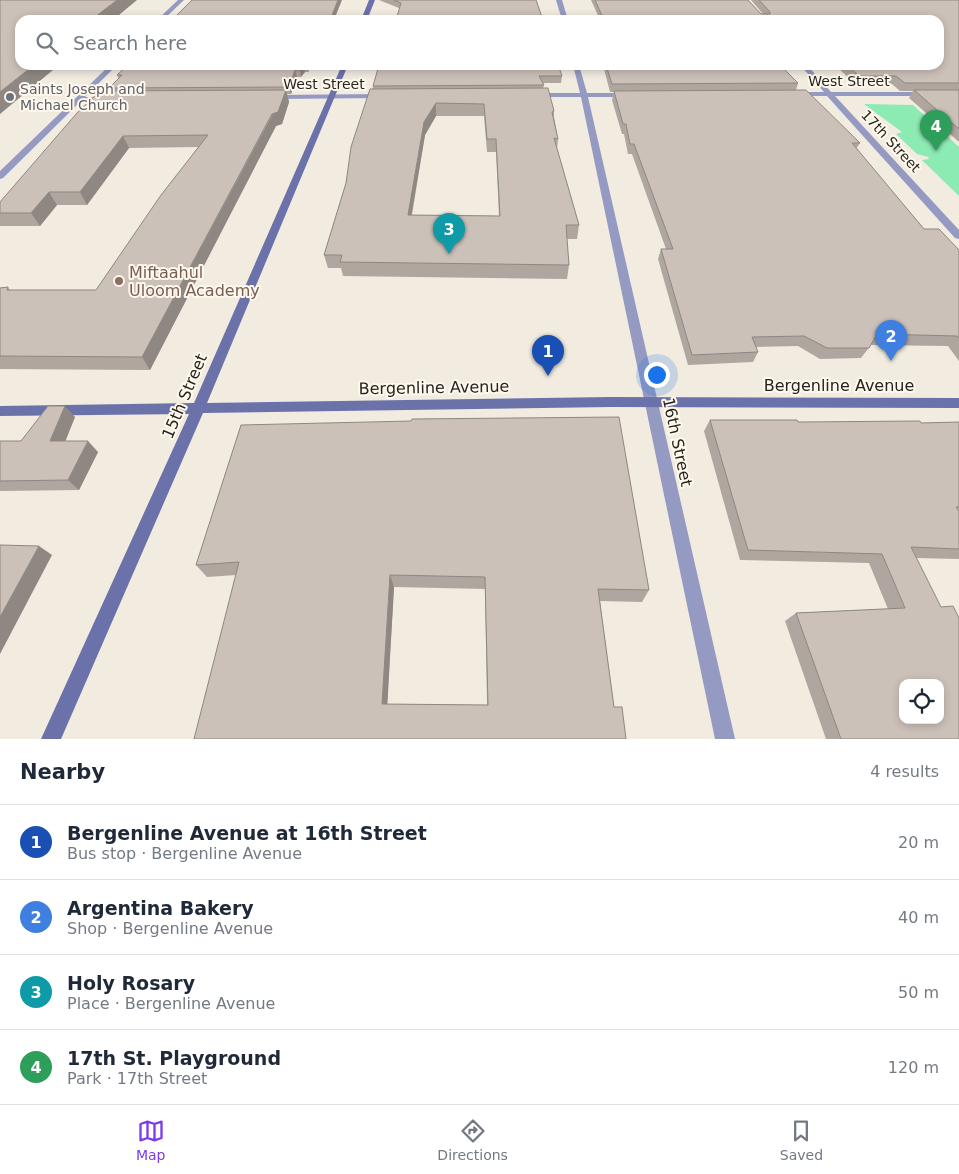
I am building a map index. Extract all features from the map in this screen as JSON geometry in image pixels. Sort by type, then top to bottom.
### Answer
[{"type":"street","points":[[165,15],[181,0]]},
{"type":"street","points":[[366,15],[372,0]]},
{"type":"street","points":[[559,0],[564,15]]},
{"type":"street","points":[[1,174],[109,70]]},
{"type":"street","name":"15th Street","points":[[51,739],[198,408],[344,70]]},
{"type":"street","name":"16th Street","points":[[577,70],[725,739]]},
{"type":"street","name":"17th Street","points":[[807,70],[959,236]]},
{"type":"street","name":"West Street","points":[[784,94],[959,94]]},
{"type":"street","points":[[524,95],[634,95]]},
{"type":"street","name":"West Street","points":[[265,97],[395,96]]},
{"type":"street","points":[[79,99],[115,99]]},
{"type":"street","name":"Bergenline Avenue","points":[[0,411],[651,403],[959,403]]},
{"type":"green space","points":[[864,104],[913,105],[959,147],[959,196],[922,160],[929,159],[928,157],[917,154],[896,134],[902,132]]},
{"type":"building","points":[[0,0],[117,0],[98,15],[15,15],[15,70],[28,70],[0,92]]},
{"type":"building","points":[[192,0],[338,0],[332,15],[177,15]]},
{"type":"building","points":[[394,0],[536,0],[541,15],[397,15],[401,3]]},
{"type":"building","points":[[595,0],[748,0],[761,14],[770,14],[759,0],[959,0],[959,83],[905,83],[896,76],[859,76],[852,70],[944,70],[944,15],[602,15]]},
{"type":"building","points":[[122,70],[295,70],[289,87],[109,88],[122,75],[117,75]]},
{"type":"building","points":[[378,70],[560,70],[562,76],[539,76],[544,85],[373,86]]},
{"type":"building","points":[[608,70],[785,70],[798,83],[612,84]]},
{"type":"building","points":[[548,88],[558,139],[554,138],[579,225],[566,225],[569,265],[340,262],[342,255],[324,255],[346,183],[351,147],[370,89]],"holes":[[[436,103],[484,104],[487,139],[496,139],[500,216],[408,215],[424,122]]]},
{"type":"building","points":[[286,90],[278,112],[272,114],[142,357],[0,356],[0,288],[8,287],[7,290],[96,290],[161,195],[208,135],[123,136],[80,192],[49,192],[31,213],[0,213],[0,202],[77,113],[100,91]]},
{"type":"building","points":[[806,90],[860,143],[852,143],[924,229],[939,229],[959,250],[959,338],[957,336],[877,334],[869,348],[827,348],[804,336],[752,337],[758,352],[692,355],[661,249],[673,249],[634,144],[630,144],[626,124],[623,124],[614,91]]},
{"type":"building","points":[[914,90],[959,90],[959,129]]},
{"type":"building","points":[[48,406],[65,406],[50,441],[88,441],[68,480],[0,481],[0,441],[21,441]]},
{"type":"building","points":[[619,417],[649,590],[598,589],[614,707],[622,707],[626,739],[194,739],[239,562],[196,565],[241,425],[411,421],[412,419]],"holes":[[[390,575],[485,577],[488,705],[382,704]]]},
{"type":"building","points":[[710,420],[959,422],[959,507],[956,507],[959,511],[959,549],[911,547],[941,607],[953,606],[959,618],[959,739],[841,739],[796,613],[905,608],[882,554],[748,550]]},
{"type":"building","points":[[0,545],[39,546],[0,617]]},
{"type":"place","name":"Saints Joseph and Michael Church","points":[[10,97]]},
{"type":"place","name":"17th St. Playground","points":[[936,151]]},
{"type":"place","name":"Holy Rosary","points":[[449,254]]},
{"type":"place","name":"Miftaahul Uloom Academy","points":[[119,281]]},
{"type":"place","name":"Argentina Bakery","points":[[891,361]]},
{"type":"place","name":"Bergenline Avenue at 16th Street","points":[[548,376]]}]
